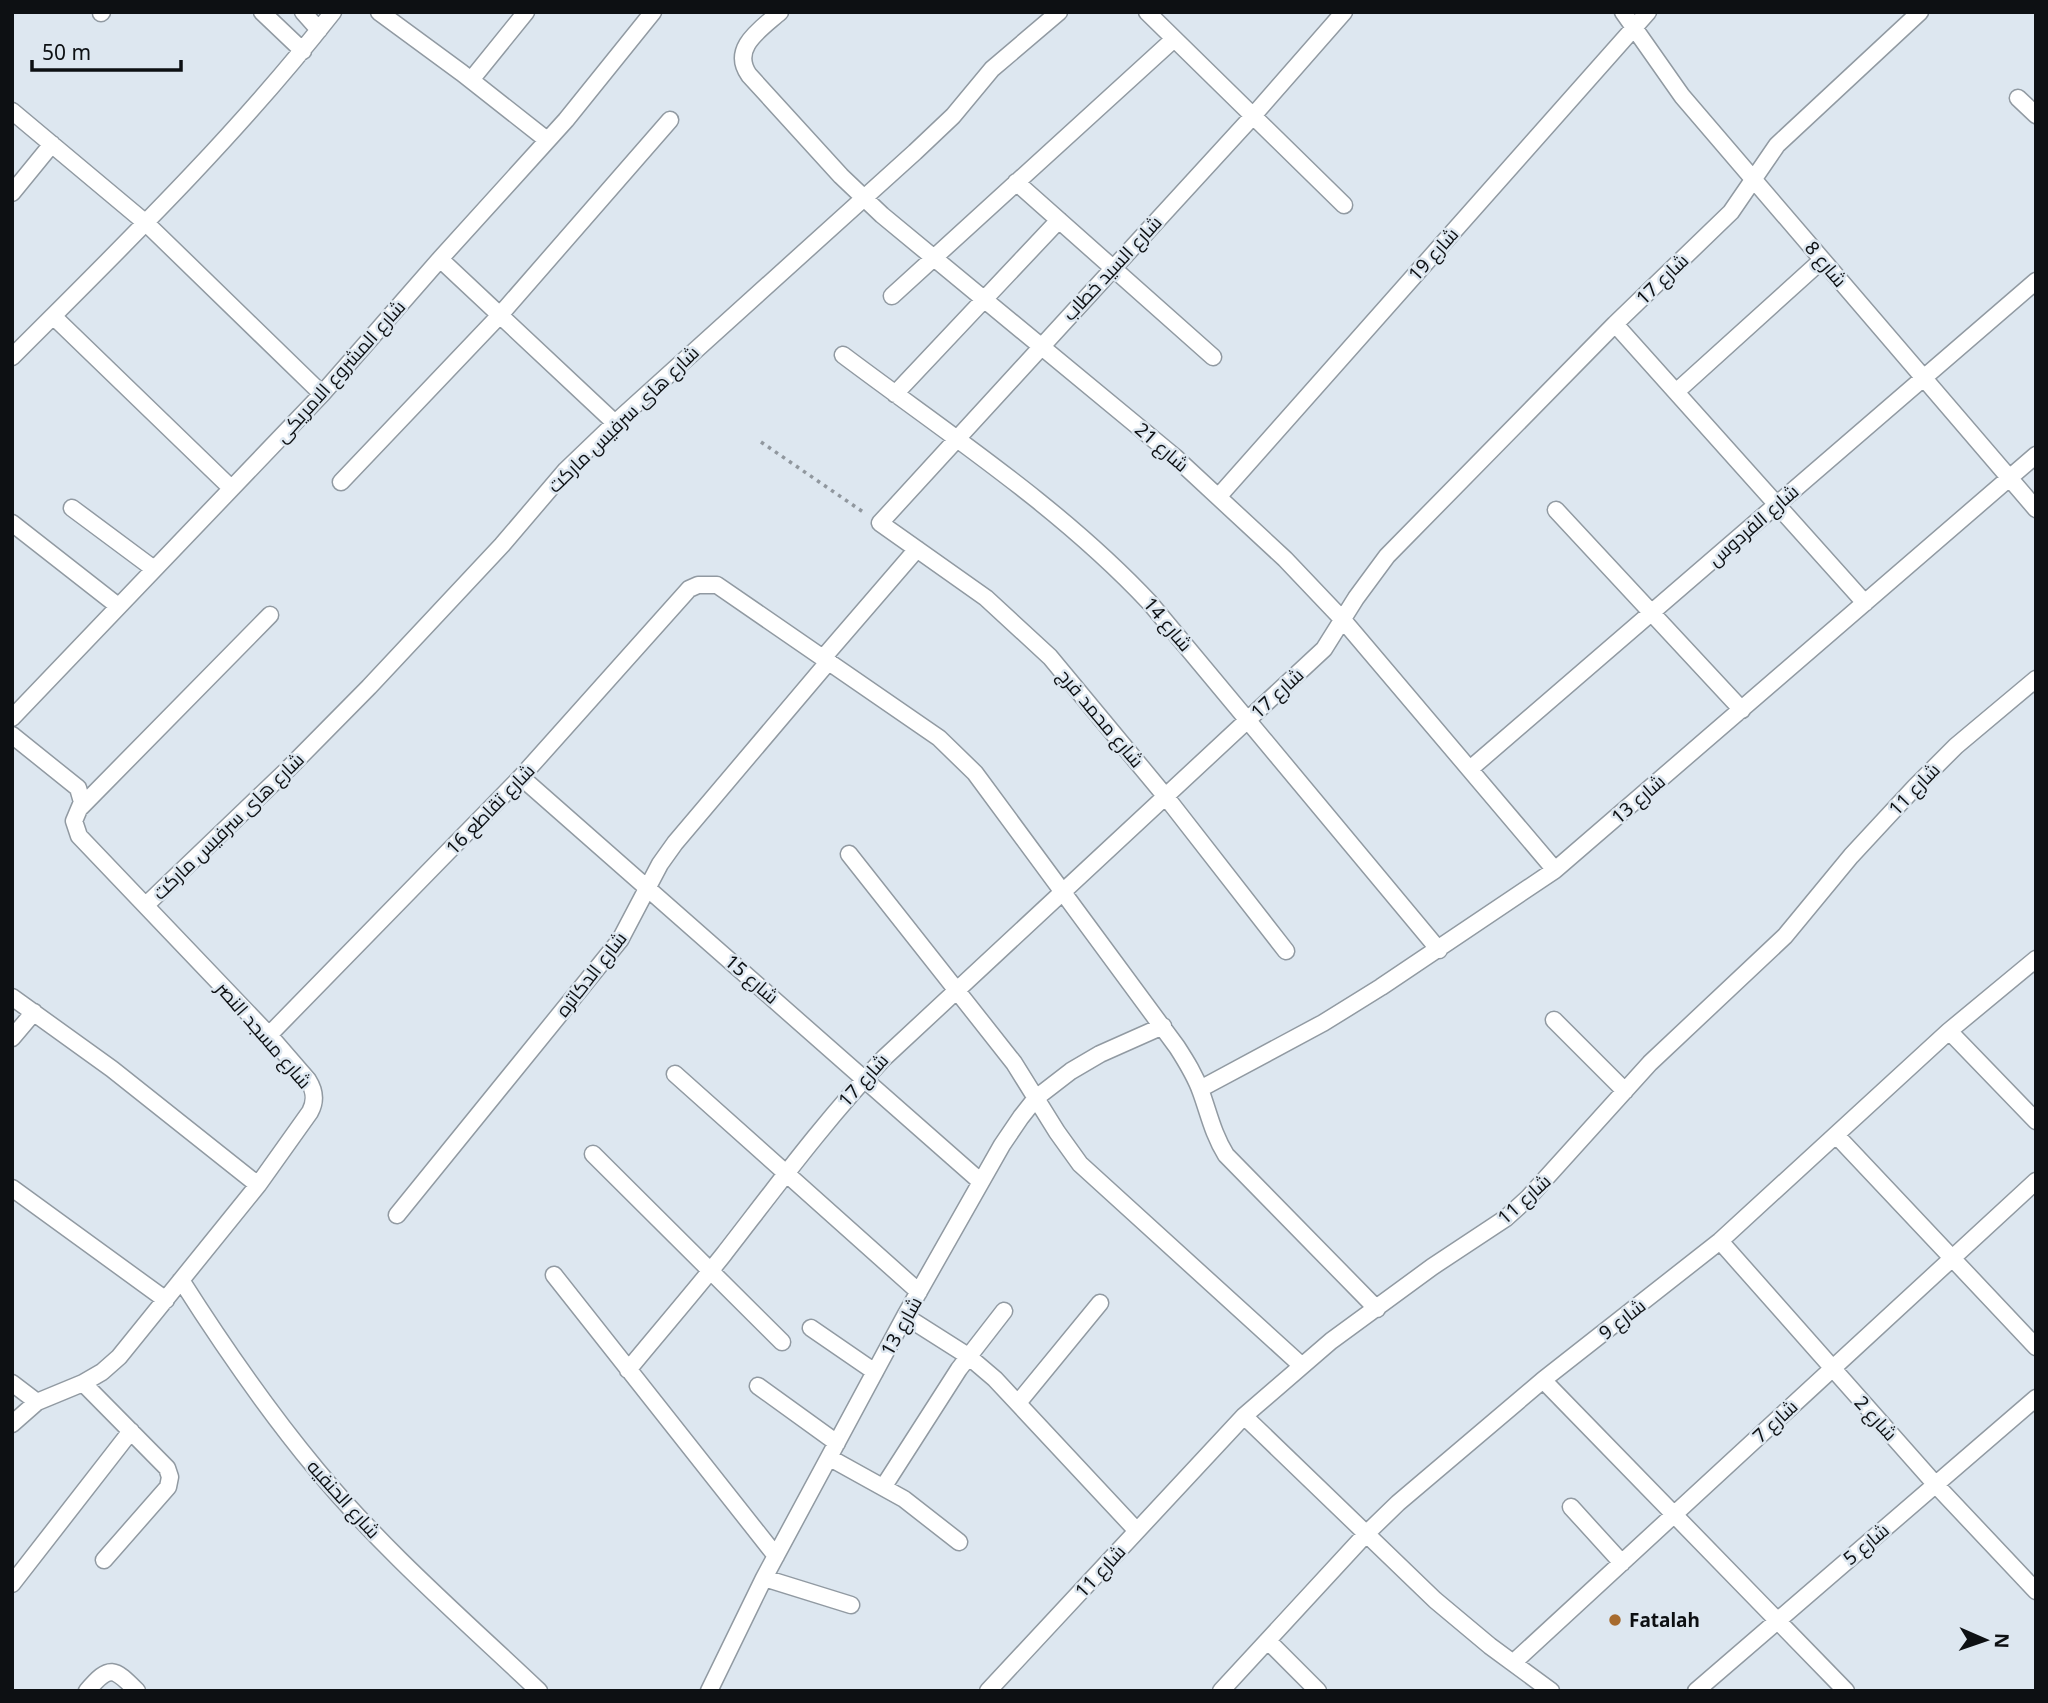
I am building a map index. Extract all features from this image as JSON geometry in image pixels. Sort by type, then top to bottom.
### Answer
[{"type":"street","points":[[262,12],[303,51]]},
{"type":"street","points":[[303,12],[319,30]]},
{"type":"street","points":[[12,357],[147,224],[303,51],[333,12]]},
{"type":"street","points":[[379,12],[547,140]]},
{"type":"street","points":[[471,80],[526,12]]},
{"type":"street","name":"شارع المشروع الامريكى","points":[[12,718],[322,394],[566,120],[653,12]]},
{"type":"street","name":"شارع 21","points":[[780,12],[747,44],[741,56],[749,75],[864,199],[1131,420],[1219,496],[1285,559],[1343,620],[1555,870]]},
{"type":"street","name":"شارع هاى سرفيس ماركت","points":[[146,905],[369,687],[502,545],[566,470],[864,199],[953,116],[992,69],[1059,12]]},
{"type":"street","name":"شارع السيد خطاب","points":[[880,523],[1252,117],[1344,12]]},
{"type":"street","name":"شارع 8","points":[[1623,12],[1682,96],[2036,509]]},
{"type":"street","name":"شارع 19","points":[[1219,496],[1648,12]]},
{"type":"street","name":"شارع 17","points":[[628,1370],[710,1271],[785,1172],[864,1078],[903,1038],[1324,649],[1356,597],[1387,556],[1615,324],[1731,212],[1777,145],[1920,12]]},
{"type":"street","points":[[1153,14],[1174,39],[1252,117],[1344,205]]},
{"type":"street","points":[[892,296],[1174,39]]},
{"type":"street","points":[[2018,98],[2036,115]]},
{"type":"street","points":[[12,111],[147,224],[322,394]]},
{"type":"street","points":[[341,482],[500,316],[670,120]]},
{"type":"street","points":[[12,193],[52,144]]},
{"type":"street","points":[[1016,182],[1213,357]]},
{"type":"street","points":[[895,394],[1059,220]]},
{"type":"street","points":[[440,259],[615,423]]},
{"type":"street","points":[[1676,392],[1822,260]]},
{"type":"street","name":"شارع الفردوس","points":[[1470,769],[2036,281]]},
{"type":"street","points":[[53,316],[231,488]]},
{"type":"street","points":[[1615,324],[1865,603]]},
{"type":"street","name":"شارع 14","points":[[843,355],[1054,513],[1120,571],[1150,603],[1439,950]]},
{"type":"street","name":"شارع 13","points":[[1200,1089],[1323,1023],[1439,950],[1555,870],[2036,455]]},
{"type":"street","points":[[72,508],[154,569]]},
{"type":"street","points":[[1556,510],[1742,710]]},
{"type":"street","points":[[12,523],[118,606]]},
{"type":"street","name":"شارع محمد فرج","points":[[880,523],[986,598],[1042,649],[1166,797],[1286,951]]},
{"type":"street","name":"شارع الدكاتره","points":[[397,1214],[620,940],[660,864],[675,843],[917,549]]},
{"type":"street","name":"شارع تقاطع 16","points":[[269,1035],[521,777],[689,589],[698,584],[717,585],[826,660]]},
{"type":"street","points":[[81,807],[270,615]]},
{"type":"street","points":[[826,660],[939,738],[975,773],[1163,1026],[1190,1067],[1216,1139],[1226,1155],[1377,1309]]},
{"type":"street","name":"شارع 11","points":[[988,1691],[1244,1416],[1301,1365],[1432,1267],[1506,1218],[1528,1198],[1686,1027],[1785,936],[1851,856],[1915,787],[1966,737],[2036,679]]},
{"type":"street","name":"شارع مسجد النصر","points":[[12,735],[78,788],[83,797],[74,821],[76,831],[269,1035],[308,1080],[315,1099],[310,1112],[258,1185],[119,1357],[102,1372],[37,1402],[12,1424]]},
{"type":"street","name":"شارع 15","points":[[521,777],[981,1182]]},
{"type":"street","points":[[849,854],[1014,1063],[1080,1164],[1301,1365]]},
{"type":"street","name":"شارع 9","points":[[1222,1691],[1365,1535],[1430,1475],[1544,1380],[1720,1241],[1949,1031],[2036,959]]},
{"type":"street","points":[[12,997],[112,1069],[258,1185]]},
{"type":"street","points":[[12,1038],[34,1012]]},
{"type":"street","points":[[1554,1020],[1625,1091]]},
{"type":"street","name":"شارع 13","points":[[709,1691],[764,1578],[905,1316],[1002,1145],[1036,1098],[1071,1071],[1100,1054],[1163,1026]]},
{"type":"street","points":[[1949,1031],[2036,1121]]},
{"type":"street","points":[[676,1074],[919,1292]]},
{"type":"street","points":[[1836,1135],[2036,1347]]},
{"type":"street","points":[[593,1154],[782,1342]]},
{"type":"street","name":"شارع 7","points":[[1514,1662],[2036,1181]]},
{"type":"street","points":[[12,1188],[166,1300]]},
{"type":"street","name":"شارع 2","points":[[1720,1241],[1936,1485],[2036,1591]]},
{"type":"street","points":[[554,1275],[776,1556]]},
{"type":"street","name":"شارع الحنفيه","points":[[181,1280],[247,1378],[317,1471],[401,1560],[539,1691]]},
{"type":"street","points":[[1018,1403],[1100,1303]]},
{"type":"street","points":[[884,1486],[968,1356],[1004,1311]]},
{"type":"street","points":[[905,1316],[968,1356],[995,1379],[1138,1531]]},
{"type":"street","points":[[811,1328],[875,1372]]},
{"type":"street","points":[[1544,1380],[1846,1691]]},
{"type":"street","points":[[83,1382],[167,1468],[170,1482],[104,1560]]},
{"type":"street","points":[[12,1383],[37,1402]]},
{"type":"street","points":[[758,1386],[833,1451],[923,1512],[959,1542]]},
{"type":"street","name":"شارع 5","points":[[1696,1691],[2036,1398]]},
{"type":"street","points":[[1244,1416],[1365,1535],[1462,1624],[1550,1691]]},
{"type":"street","points":[[12,1584],[131,1431]]},
{"type":"street","points":[[1570,1507],[1622,1563]]},
{"type":"street","points":[[764,1578],[851,1605]]},
{"type":"street","points":[[1268,1641],[1318,1691]]},
{"type":"street","points":[[87,1691],[106,1672],[120,1674],[137,1691]]},
{"type":"path","points":[[761,442],[880,523]]},
{"type":"place","name":"Fatalah","points":[[1615,1620]]}]
